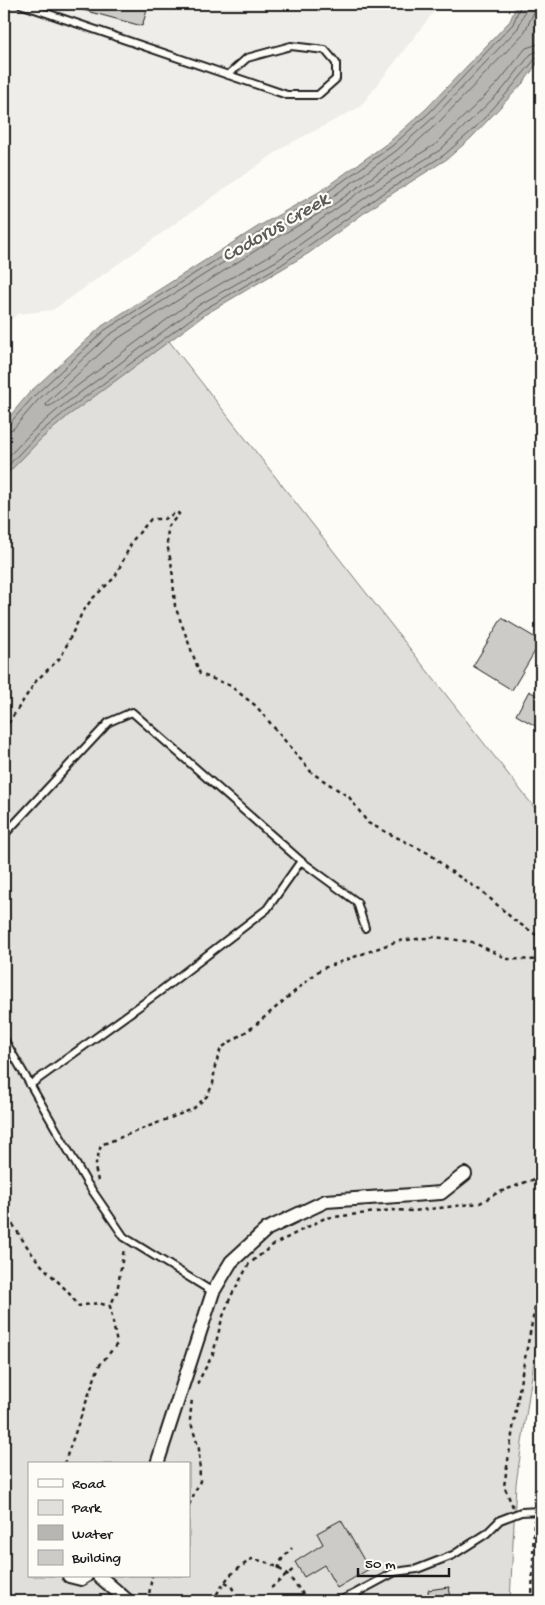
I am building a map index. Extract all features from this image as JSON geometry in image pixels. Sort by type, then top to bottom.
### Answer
[{"type":"street","points":[[158,1462],[212,1292],[231,1262],[267,1229],[326,1201],[441,1192],[465,1174]]},
{"type":"street","points":[[101,1578],[128,1601]]},
{"type":"lane","points":[[20,4],[228,75],[287,95],[318,95],[336,79],[336,63],[325,50],[291,46],[247,58],[228,75]]},
{"type":"lane","points":[[4,834],[109,722],[132,712],[302,862],[357,902],[365,928]]},
{"type":"lane","points":[[30,1085],[159,992],[267,908],[302,862]]},
{"type":"lane","points":[[4,1039],[87,1183],[124,1237],[212,1292]]},
{"type":"lane","points":[[339,1601],[394,1572],[417,1569],[452,1555],[486,1534],[500,1520],[521,1512],[541,1511]]},
{"type":"lane","points":[[356,1593],[357,1601]]},
{"type":"path","points":[[4,730],[36,681],[61,657],[81,615],[91,600],[115,577],[133,540],[152,519],[164,519],[177,512],[179,514],[178,518],[168,527],[167,544],[172,567],[175,606],[200,674],[230,685],[256,706],[312,773],[348,797],[368,824],[430,854],[446,868],[484,893],[514,920],[541,938]]},
{"type":"path","points":[[99,1186],[95,1167],[101,1145],[193,1109],[207,1096],[213,1084],[215,1066],[221,1048],[253,1026],[321,969],[398,941],[435,937],[472,942],[508,959],[541,960]]},
{"type":"path","points":[[197,1385],[213,1354],[222,1319],[231,1296],[249,1264],[273,1245],[325,1218],[393,1210],[414,1211],[480,1204],[497,1193],[526,1182],[535,1179],[541,1182]]},
{"type":"path","points":[[4,1211],[36,1258],[53,1278],[67,1288],[78,1306],[98,1303],[110,1306]]},
{"type":"path","points":[[65,1462],[99,1366],[117,1344],[110,1306],[117,1292],[125,1252],[124,1237]]},
{"type":"path","points":[[521,1512],[513,1507],[504,1486],[521,1378],[541,1278]]},
{"type":"path","points":[[190,1503],[200,1481],[198,1449],[190,1420],[193,1392]]},
{"type":"path","points":[[278,1569],[282,1559],[292,1548]]},
{"type":"path","points":[[218,1601],[213,1600],[225,1582],[251,1559],[267,1561],[286,1574],[295,1581],[308,1601]]},
{"type":"path","points":[[271,1588],[295,1568]]},
{"type":"path","points":[[149,1601],[152,1578]]},
{"type":"path","points":[[225,1582],[233,1588],[235,1596],[233,1601]]},
{"type":"shaded area","points":[[4,4],[440,4],[360,107],[285,146],[53,310],[17,314],[4,326]]},
{"type":"green space","points":[[169,341],[541,816],[541,1313],[516,1484],[510,1601],[4,1601],[4,477],[41,439],[69,415]]},
{"type":"water","name":"Codorus Creek","points":[[517,4],[541,4],[541,58],[524,82],[471,138],[447,159],[382,200],[309,253],[206,314],[69,415],[41,439],[4,477],[4,423],[30,392],[102,326],[259,226],[319,192],[389,142],[426,109],[510,21]]},
{"type":"building","points":[[72,4],[149,4],[142,26],[72,7]]},
{"type":"building","points":[[502,618],[541,641],[512,690],[473,666]]},
{"type":"building","points":[[529,691],[541,698],[541,729],[516,715]]},
{"type":"building","points":[[341,1520],[369,1569],[337,1588],[324,1565],[304,1577],[295,1562],[323,1544],[317,1533]]},
{"type":"building","points":[[449,1587],[451,1598],[429,1601],[428,1590]]}]
